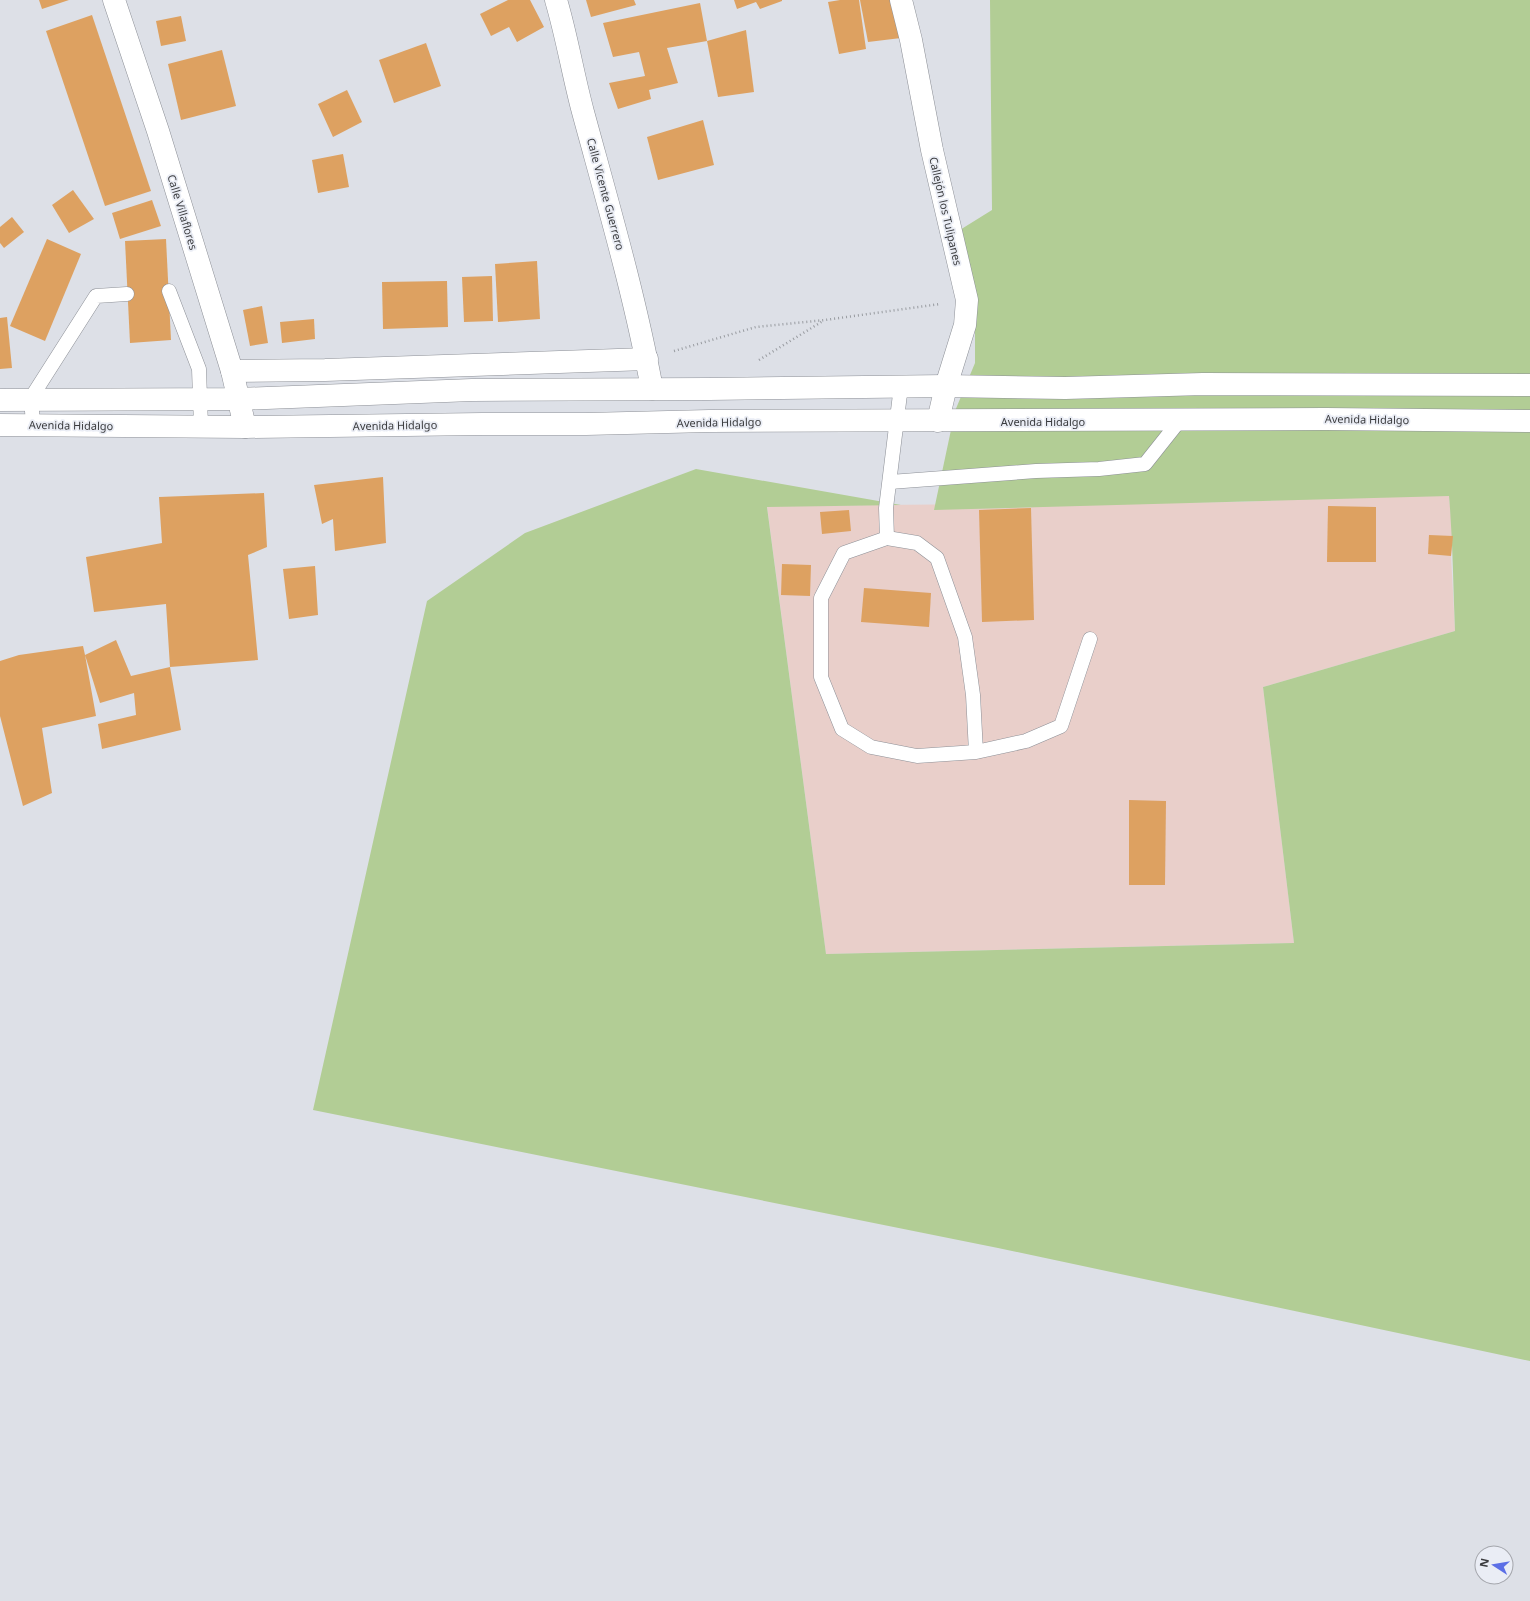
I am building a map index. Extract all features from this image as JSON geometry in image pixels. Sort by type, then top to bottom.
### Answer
[{"type":"main road","name":"Calle Villaflores","points":[[114,0],[158,131],[232,371],[245,427]]},
{"type":"main road","name":"Calle Vicente Guerrero","points":[[556,0],[568,38],[583,110],[609,202],[652,389]]},
{"type":"main road","name":"Callejón los Tulipanes","points":[[901,0],[911,40],[932,150],[967,300],[965,325],[946,386],[938,421]]},
{"type":"main road","points":[[232,371],[325,370],[646,359]]},
{"type":"main road","points":[[0,400],[31,398],[238,399],[472,390],[901,386],[1066,388],[1203,384],[1530,385]]},
{"type":"main road","name":"Avenida Hidalgo","points":[[0,425],[33,424],[245,427],[586,424],[709,421],[1530,421]]},
{"type":"lane","points":[[168,291],[199,369],[201,426]]},
{"type":"lane","points":[[33,424],[31,398],[96,296],[128,294]]},
{"type":"lane","points":[[887,538],[886,508],[901,386]]},
{"type":"lane","points":[[890,482],[1036,470],[1099,469],[1145,464],[1180,420]]},
{"type":"lane","points":[[976,752],[973,695],[965,637],[937,558],[917,543],[887,538],[844,553],[821,598],[821,677],[842,729],[871,747],[917,756],[976,752],[1026,741],[1061,726],[1090,639]]},
{"type":"path","points":[[646,359],[756,326],[825,320],[967,300]]},
{"type":"path","points":[[757,361],[825,320]]},
{"type":"shaded area","points":[[1402,495],[1449,496],[1453,536],[1451,556],[1455,631],[1263,687],[1294,943],[826,954],[767,506],[1237,502]]},
{"type":"green space","points":[[990,0],[1530,0],[1530,1361],[998,1248],[313,1110],[427,601],[525,533],[696,469],[901,505],[767,507],[826,954],[1294,943],[1263,687],[1455,631],[1449,496],[934,510],[955,411],[975,363],[975,313],[955,233],[992,210]]},
{"type":"building","points":[[39,0],[69,0],[42,9]]},
{"type":"building","points":[[508,0],[530,0],[544,27],[517,42],[509,27],[491,36],[480,14]]},
{"type":"building","points":[[586,0],[634,0],[636,5],[591,17]]},
{"type":"building","points":[[734,0],[782,1],[760,9],[756,2],[737,9]]},
{"type":"building","points":[[840,0],[859,0],[866,49],[839,54],[828,2]]},
{"type":"building","points":[[860,0],[893,0],[901,38],[868,42]]},
{"type":"building","points":[[700,3],[707,41],[667,48],[678,83],[649,90],[651,99],[618,109],[609,83],[645,76],[639,52],[613,57],[603,23]]},
{"type":"building","points":[[92,15],[151,191],[105,206],[46,31]]},
{"type":"building","points":[[181,16],[186,41],[161,46],[156,21]]},
{"type":"building","points":[[746,30],[754,92],[718,97],[707,41]]},
{"type":"building","points":[[426,43],[441,86],[394,103],[379,60]]},
{"type":"building","points":[[222,50],[236,106],[181,120],[168,64]]},
{"type":"building","points":[[347,90],[362,122],[333,137],[318,104]]},
{"type":"building","points":[[703,120],[714,165],[658,180],[647,137]]},
{"type":"building","points":[[343,154],[349,187],[318,193],[312,160]]},
{"type":"building","points":[[73,190],[94,219],[69,233],[52,205]]},
{"type":"building","points":[[152,200],[161,226],[120,239],[112,213]]},
{"type":"building","points":[[12,217],[24,232],[4,248],[0,243],[0,227]]},
{"type":"building","points":[[47,239],[81,254],[45,341],[10,326]]},
{"type":"building","points":[[166,239],[171,340],[130,343],[125,241]]},
{"type":"building","points":[[537,261],[540,319],[498,322],[495,264]]},
{"type":"building","points":[[492,276],[493,321],[464,322],[462,277]]},
{"type":"building","points":[[447,281],[448,327],[383,329],[382,282]]},
{"type":"building","points":[[262,306],[268,343],[250,346],[243,310]]},
{"type":"building","points":[[7,317],[12,368],[0,369],[0,318]]},
{"type":"building","points":[[314,319],[315,339],[282,343],[280,322]]},
{"type":"building","points":[[383,477],[386,543],[335,551],[333,519],[322,524],[314,485]]},
{"type":"building","points":[[264,493],[267,547],[248,555],[258,660],[170,667],[166,604],[94,612],[86,557],[162,543],[159,497]]},
{"type":"building","points":[[1328,506],[1376,507],[1376,562],[1327,562]]},
{"type":"building","points":[[1031,508],[1034,620],[982,622],[979,510]]},
{"type":"building","points":[[849,510],[851,531],[822,534],[820,512]]},
{"type":"building","points":[[1429,535],[1453,536],[1451,556],[1428,554]]},
{"type":"building","points":[[782,564],[811,565],[810,596],[781,595]]},
{"type":"building","points":[[315,566],[318,615],[289,619],[283,569]]},
{"type":"building","points":[[864,588],[931,593],[929,627],[861,622]]},
{"type":"building","points":[[116,640],[131,676],[170,667],[181,730],[102,749],[98,724],[136,715],[134,693],[100,703],[85,655]]},
{"type":"building","points":[[83,646],[96,716],[42,728],[52,793],[23,806],[0,716],[0,661],[19,655]]},
{"type":"building","points":[[1129,800],[1166,801],[1165,885],[1129,885]]}]
